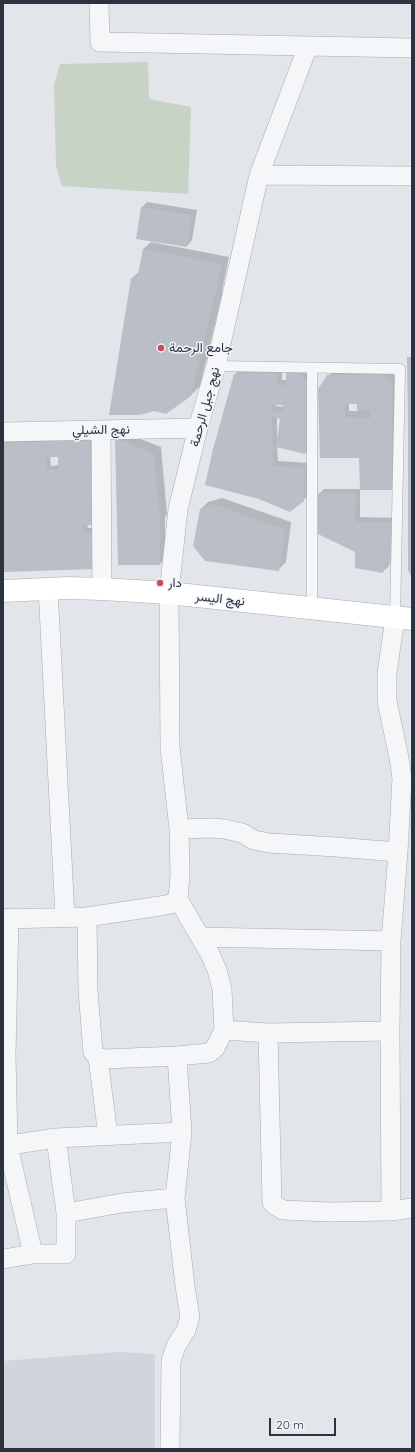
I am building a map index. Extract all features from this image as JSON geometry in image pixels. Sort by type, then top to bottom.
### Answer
[{"type":"main road","name":"نهج اليسر","points":[[3,591],[48,588],[102,589],[169,593],[404,618]]},
{"type":"street","points":[[99,3],[100,42],[412,48]]},
{"type":"street","name":"نهج جبل الرحمة","points":[[178,899],[180,875],[179,829],[170,747],[169,593],[178,509],[198,428],[216,366],[259,175],[308,46]]},
{"type":"street","points":[[259,175],[412,176]]},
{"type":"street","name":"نهج الشيلي","points":[[3,432],[198,428]]},
{"type":"street","points":[[101,430],[102,589]]},
{"type":"street","points":[[48,588],[65,917]]},
{"type":"street","points":[[391,1211],[391,941],[402,779],[387,701],[387,673],[404,618]]},
{"type":"street","points":[[179,829],[225,829],[242,833],[254,840],[292,846],[336,847],[398,852]]},
{"type":"street","points":[[33,1254],[6,1146],[6,919],[87,917],[160,906],[170,904],[178,899],[214,965],[222,989],[224,1030],[215,1048],[209,1053],[176,1056],[106,1059],[98,1058]]},
{"type":"street","points":[[87,917],[88,991],[92,1052],[98,1058],[108,1135]]},
{"type":"street","points":[[200,937],[391,941]]},
{"type":"street","points":[[224,1030],[268,1033],[390,1031]]},
{"type":"street","points":[[268,1033],[272,1202],[283,1210],[329,1212],[391,1211],[412,1208]]},
{"type":"street","points":[[170,1449],[171,1361],[176,1346],[186,1330],[190,1317],[175,1198],[182,1132],[176,1056]]},
{"type":"street","points":[[6,1146],[56,1138],[182,1132]]},
{"type":"street","points":[[3,1260],[33,1254],[66,1254],[66,1213],[56,1138]]},
{"type":"street","points":[[66,1213],[122,1203],[175,1198]]},
{"type":"lane","points":[[216,366],[400,369],[404,618]]},
{"type":"lane","points":[[312,368],[312,608]]},
{"type":"shaded area","points":[[119,1352],[155,1354],[155,1449],[3,1449],[3,1361]]},
{"type":"green space","points":[[148,62],[149,99],[191,107],[188,194],[62,186],[56,166],[54,85],[60,64]]},
{"type":"building","points":[[141,207],[192,215],[187,247],[136,239]]},
{"type":"building","name":"جامع الرحمة","points":[[143,249],[222,264],[191,396],[166,414],[154,411],[139,415],[109,415],[131,278],[137,279]]},
{"type":"building","points":[[407,357],[412,357],[412,578],[408,570]]},
{"type":"building","points":[[286,371],[298,371],[307,381],[305,454],[276,447],[280,419],[272,416],[273,466],[305,468],[304,501],[290,512],[259,499],[205,485],[213,449],[234,374],[278,372],[277,385],[286,385]],"holes":[[[272,405],[283,405],[283,413],[272,411]]]},
{"type":"building","points":[[327,375],[385,375],[392,384],[392,490],[360,490],[359,458],[320,458],[318,389]],"holes":[[[345,404],[357,404],[357,410],[371,410],[371,418],[345,418]]]},
{"type":"building","points":[[115,438],[154,454],[160,523],[160,565],[118,565]]},
{"type":"building","points":[[90,440],[93,525],[82,525],[83,532],[94,533],[95,569],[4,572],[3,443]],"holes":[[[45,457],[58,457],[58,470],[46,470]]]},
{"type":"building","points":[[318,493],[356,493],[355,522],[392,522],[392,560],[386,564],[383,573],[355,568],[355,552],[318,534]]},
{"type":"building","points":[[214,504],[285,530],[279,571],[205,561],[193,546],[200,509]]},
{"type":"place","name":"جامع الرحمة","points":[[161,348]]},
{"type":"place","name":"دار","points":[[160,583]]}]
